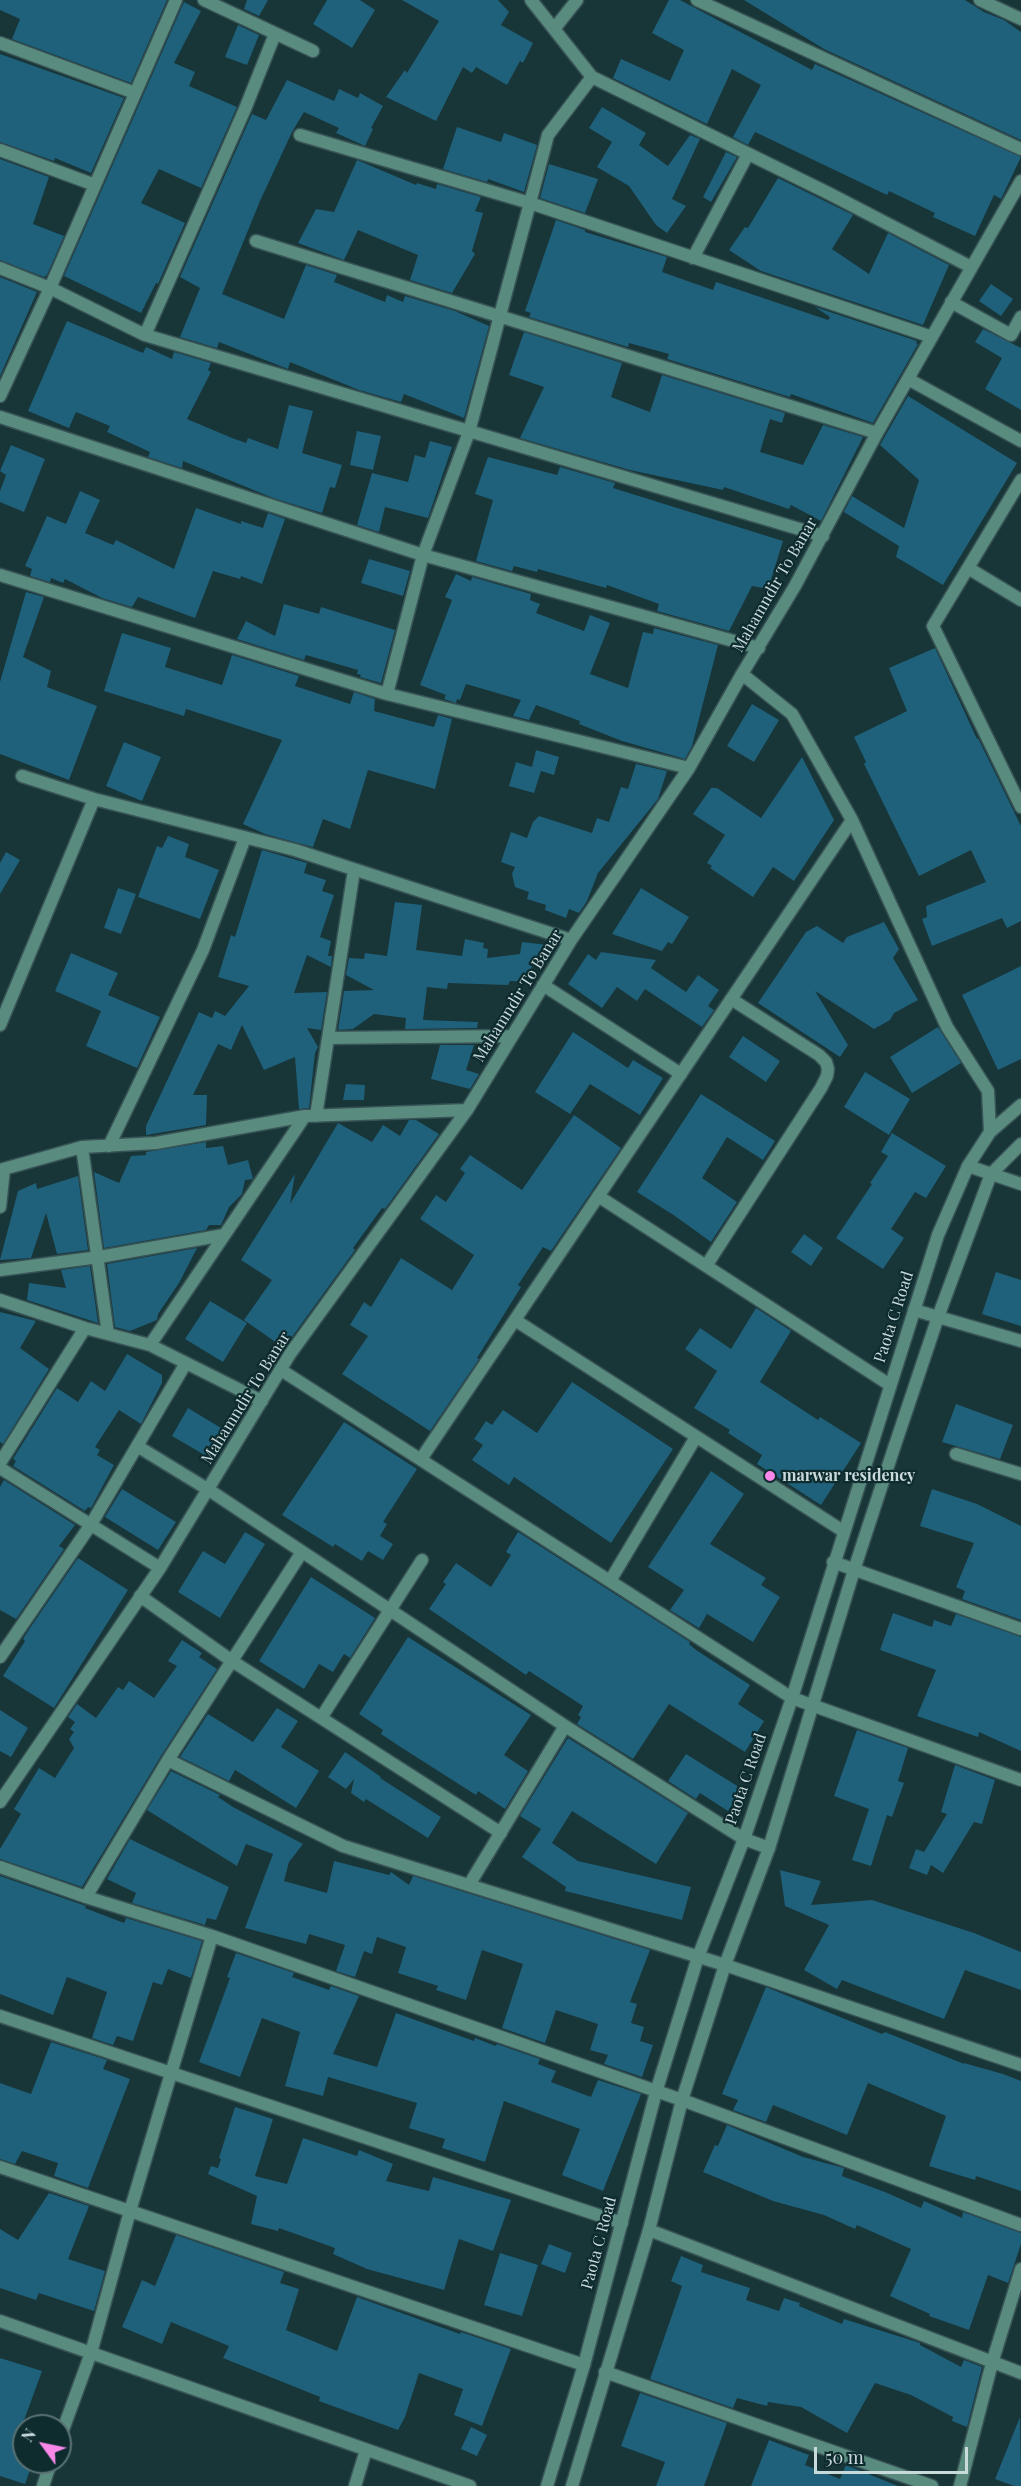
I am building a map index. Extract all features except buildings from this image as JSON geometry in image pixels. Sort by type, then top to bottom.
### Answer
[{"type":"street","points":[[0,396],[6,368],[50,288],[176,0]]},
{"type":"street","points":[[204,0],[313,51]]},
{"type":"street","points":[[531,0],[592,77],[971,267]]},
{"type":"street","points":[[554,29],[577,0]]},
{"type":"street","points":[[697,0],[1021,148]]},
{"type":"street","points":[[980,0],[1021,19]]},
{"type":"street","points":[[145,335],[241,120],[275,34]]},
{"type":"street","points":[[0,43],[135,93]]},
{"type":"street","points":[[387,694],[423,555],[469,432],[548,135],[592,77]]},
{"type":"street","points":[[300,135],[530,203],[932,337]]},
{"type":"street","points":[[0,150],[95,185]]},
{"type":"street","points":[[693,258],[748,154]]},
{"type":"street","name":"Mahamndir To Banar","points":[[0,1802],[160,1568],[281,1370],[466,1110],[572,940],[689,768],[823,536],[877,433],[1021,181]]},
{"type":"street","points":[[256,241],[877,433]]},
{"type":"street","points":[[0,268],[50,288],[145,335],[823,536]]},
{"type":"street","points":[[951,302],[1011,335],[1021,317]]},
{"type":"street","points":[[908,380],[1021,441]]},
{"type":"street","points":[[0,417],[423,555],[759,648]]},
{"type":"street","points":[[1021,480],[933,626],[1021,807]]},
{"type":"street","points":[[969,568],[1021,600]]},
{"type":"street","points":[[0,575],[387,694],[689,768]]},
{"type":"street","points":[[742,674],[792,714],[852,820],[947,1027],[988,1091],[990,1131]]},
{"type":"street","points":[[22,776],[94,799],[295,850],[572,940]]},
{"type":"street","points":[[0,1025],[94,799]]},
{"type":"street","points":[[421,1459],[852,820]]},
{"type":"street","points":[[109,1146],[203,950],[245,838]]},
{"type":"street","points":[[150,1345],[224,1235],[311,1116],[328,1038],[354,870]]},
{"type":"street","points":[[543,985],[681,1074]]},
{"type":"street","points":[[706,1266],[821,1088],[828,1069],[826,1062],[819,1055],[731,999]]},
{"type":"street","points":[[328,1038],[512,1036]]},
{"type":"street","name":"Paota C Road","points":[[547,2486],[584,2365],[656,2092],[698,1958],[744,1839],[792,1698],[832,1562],[938,1235],[968,1166],[990,1131],[1021,1105]]},
{"type":"street","points":[[0,1207],[2,1170],[82,1147],[156,1143],[311,1116],[466,1110]]},
{"type":"street","points":[[572,2486],[649,2230],[682,2100],[725,1965],[769,1848],[854,1570],[938,1317],[991,1174],[1021,1144]]},
{"type":"street","points":[[82,1147],[108,1334]]},
{"type":"street","points":[[968,1166],[1021,1184]]},
{"type":"street","points":[[598,1196],[890,1385]]},
{"type":"street","points":[[0,1270],[99,1257],[224,1235]]},
{"type":"street","points":[[0,1300],[85,1328],[150,1345],[262,1401]]},
{"type":"street","points":[[914,1310],[1021,1341]]},
{"type":"street","points":[[515,1320],[843,1531]]},
{"type":"street","points":[[0,1463],[85,1328]]},
{"type":"street","points":[[0,1657],[90,1526],[186,1363]]},
{"type":"street","points":[[281,1370],[792,1698],[1021,1780]]},
{"type":"street","points":[[610,1581],[696,1437]]},
{"type":"street","points":[[137,1446],[209,1490],[565,1726],[744,1839],[769,1848]]},
{"type":"street","points":[[956,1454],[1021,1474]]},
{"type":"street","points":[[0,1468],[160,1568]]},
{"type":"street","points":[[86,1898],[168,1760],[303,1552]]},
{"type":"street","points":[[321,1718],[422,1560]]},
{"type":"street","points":[[832,1562],[1021,1629]]},
{"type":"street","points":[[140,1596],[232,1661],[501,1833]]},
{"type":"street","points":[[470,1885],[565,1726]]},
{"type":"street","points":[[168,1760],[343,1846],[725,1965],[1021,2065]]},
{"type":"street","points":[[0,1867],[86,1898],[212,1936],[682,2100],[1021,2225]]},
{"type":"street","points":[[69,2414],[91,2353],[130,2211],[212,1936]]},
{"type":"street","points":[[0,2016],[622,2223]]},
{"type":"street","points":[[0,2167],[584,2365]]},
{"type":"street","points":[[649,2230],[1021,2373]]},
{"type":"street","points":[[960,2486],[992,2363],[1021,2269]]},
{"type":"street","points":[[0,2321],[470,2486]]},
{"type":"street","points":[[605,2372],[932,2486]]},
{"type":"street","points":[[355,2486],[366,2450]]},
{"type":"place","name":"marwar residency","points":[[770,1476]]}]
